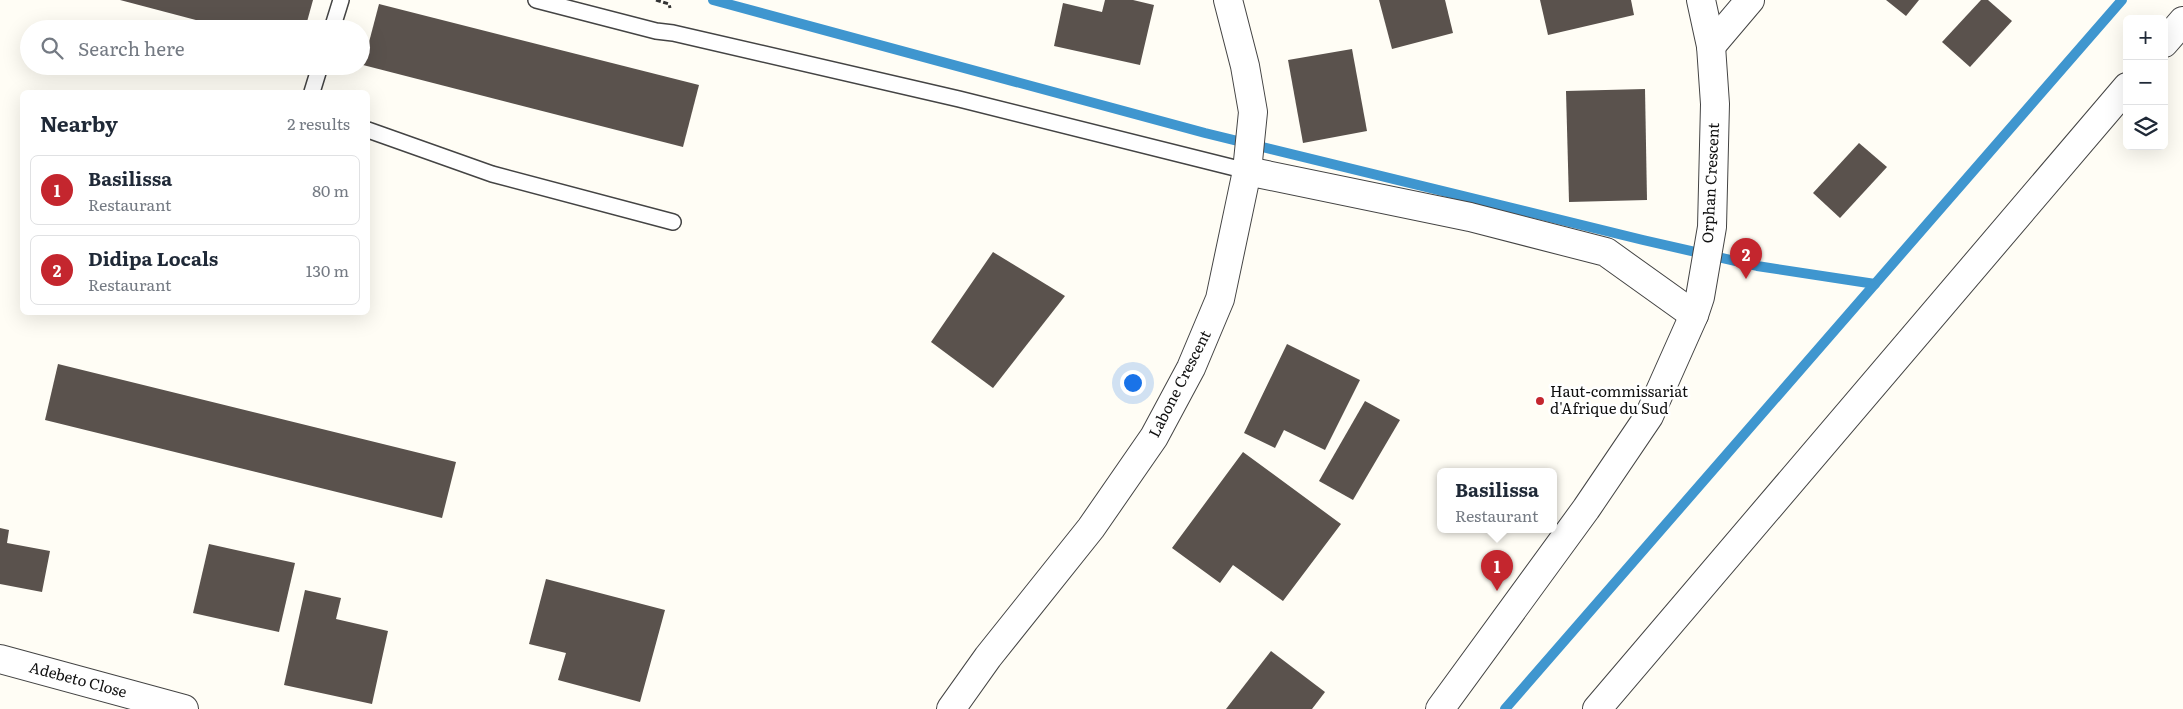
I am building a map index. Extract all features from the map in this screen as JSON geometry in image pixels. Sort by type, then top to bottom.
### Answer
[{"type":"street","name":"Labone Crescent","points":[[951,709],[988,657],[1091,528],[1154,437],[1191,368],[1220,299],[1247,171],[1253,112],[1245,66],[1228,0]]},
{"type":"street","name":"Orphan Crescent","points":[[1440,709],[1586,509],[1648,416],[1697,306],[1712,227],[1715,104],[1711,46],[1702,0]]},
{"type":"street","points":[[1711,46],[1750,0]]},
{"type":"street","points":[[2168,38],[2183,21]]},
{"type":"street","points":[[1596,709],[2123,92]]},
{"type":"street","points":[[1247,171],[1470,218],[1606,252],[1697,306]]},
{"type":"street","name":"Adebeto Close","points":[[0,659],[184,709]]},
{"type":"lane","points":[[335,20],[341,0]]},
{"type":"lane","points":[[536,0],[656,31],[672,33],[959,99],[1247,171]]},
{"type":"lane","points":[[313,90],[317,75]]},
{"type":"lane","points":[[370,131],[492,174],[673,222]]},
{"type":"building","points":[[120,0],[313,0],[307,20],[196,20]]},
{"type":"building","points":[[1105,0],[1133,0],[1154,5],[1140,65],[1054,46],[1063,3],[1102,12]]},
{"type":"building","points":[[1379,0],[1445,0],[1453,33],[1392,49]]},
{"type":"building","points":[[1540,0],[1631,0],[1634,15],[1548,35]]},
{"type":"building","points":[[1886,0],[1919,0],[1906,16]]},
{"type":"building","points":[[1981,0],[1988,0],[2012,21],[1970,67],[1942,42]]},
{"type":"building","points":[[379,4],[699,85],[683,147],[370,67],[370,38]]},
{"type":"building","points":[[1352,49],[1367,131],[1303,143],[1288,60]]},
{"type":"building","points":[[1645,89],[1647,200],[1569,202],[1566,91]]},
{"type":"building","points":[[1859,143],[1887,167],[1840,218],[1813,193]]},
{"type":"building","points":[[993,252],[1065,296],[993,388],[931,342]]},
{"type":"building","points":[[1287,344],[1360,380],[1325,450],[1284,430],[1275,448],[1244,433]]},
{"type":"building","points":[[58,364],[456,462],[442,518],[45,420]]},
{"type":"building","points":[[1365,401],[1400,420],[1353,500],[1319,481]]},
{"type":"building","points":[[1243,452],[1341,524],[1283,601],[1233,565],[1220,583],[1172,548]]},
{"type":"building","points":[[0,528],[9,530],[7,543],[50,551],[42,592],[0,584]]},
{"type":"building","points":[[209,544],[295,563],[279,632],[193,613]]},
{"type":"building","points":[[546,579],[665,610],[640,702],[558,680],[566,653],[529,644]]},
{"type":"building","points":[[305,590],[341,598],[336,619],[388,631],[372,704],[284,685]]},
{"type":"building","points":[[1271,651],[1325,692],[1312,709],[1226,709]]},
{"type":"waterway","points":[[713,0],[1205,133],[1757,266],[1875,284]]},
{"type":"waterway","points":[[1505,709],[2122,0]]},
{"type":"place","name":"Didipa Locals","points":[[1746,279]]},
{"type":"place","name":"Haut-commissariat d'Afrique du Sud","points":[[1540,401]]},
{"type":"place","name":"Basilissa","points":[[1497,591]]}]
